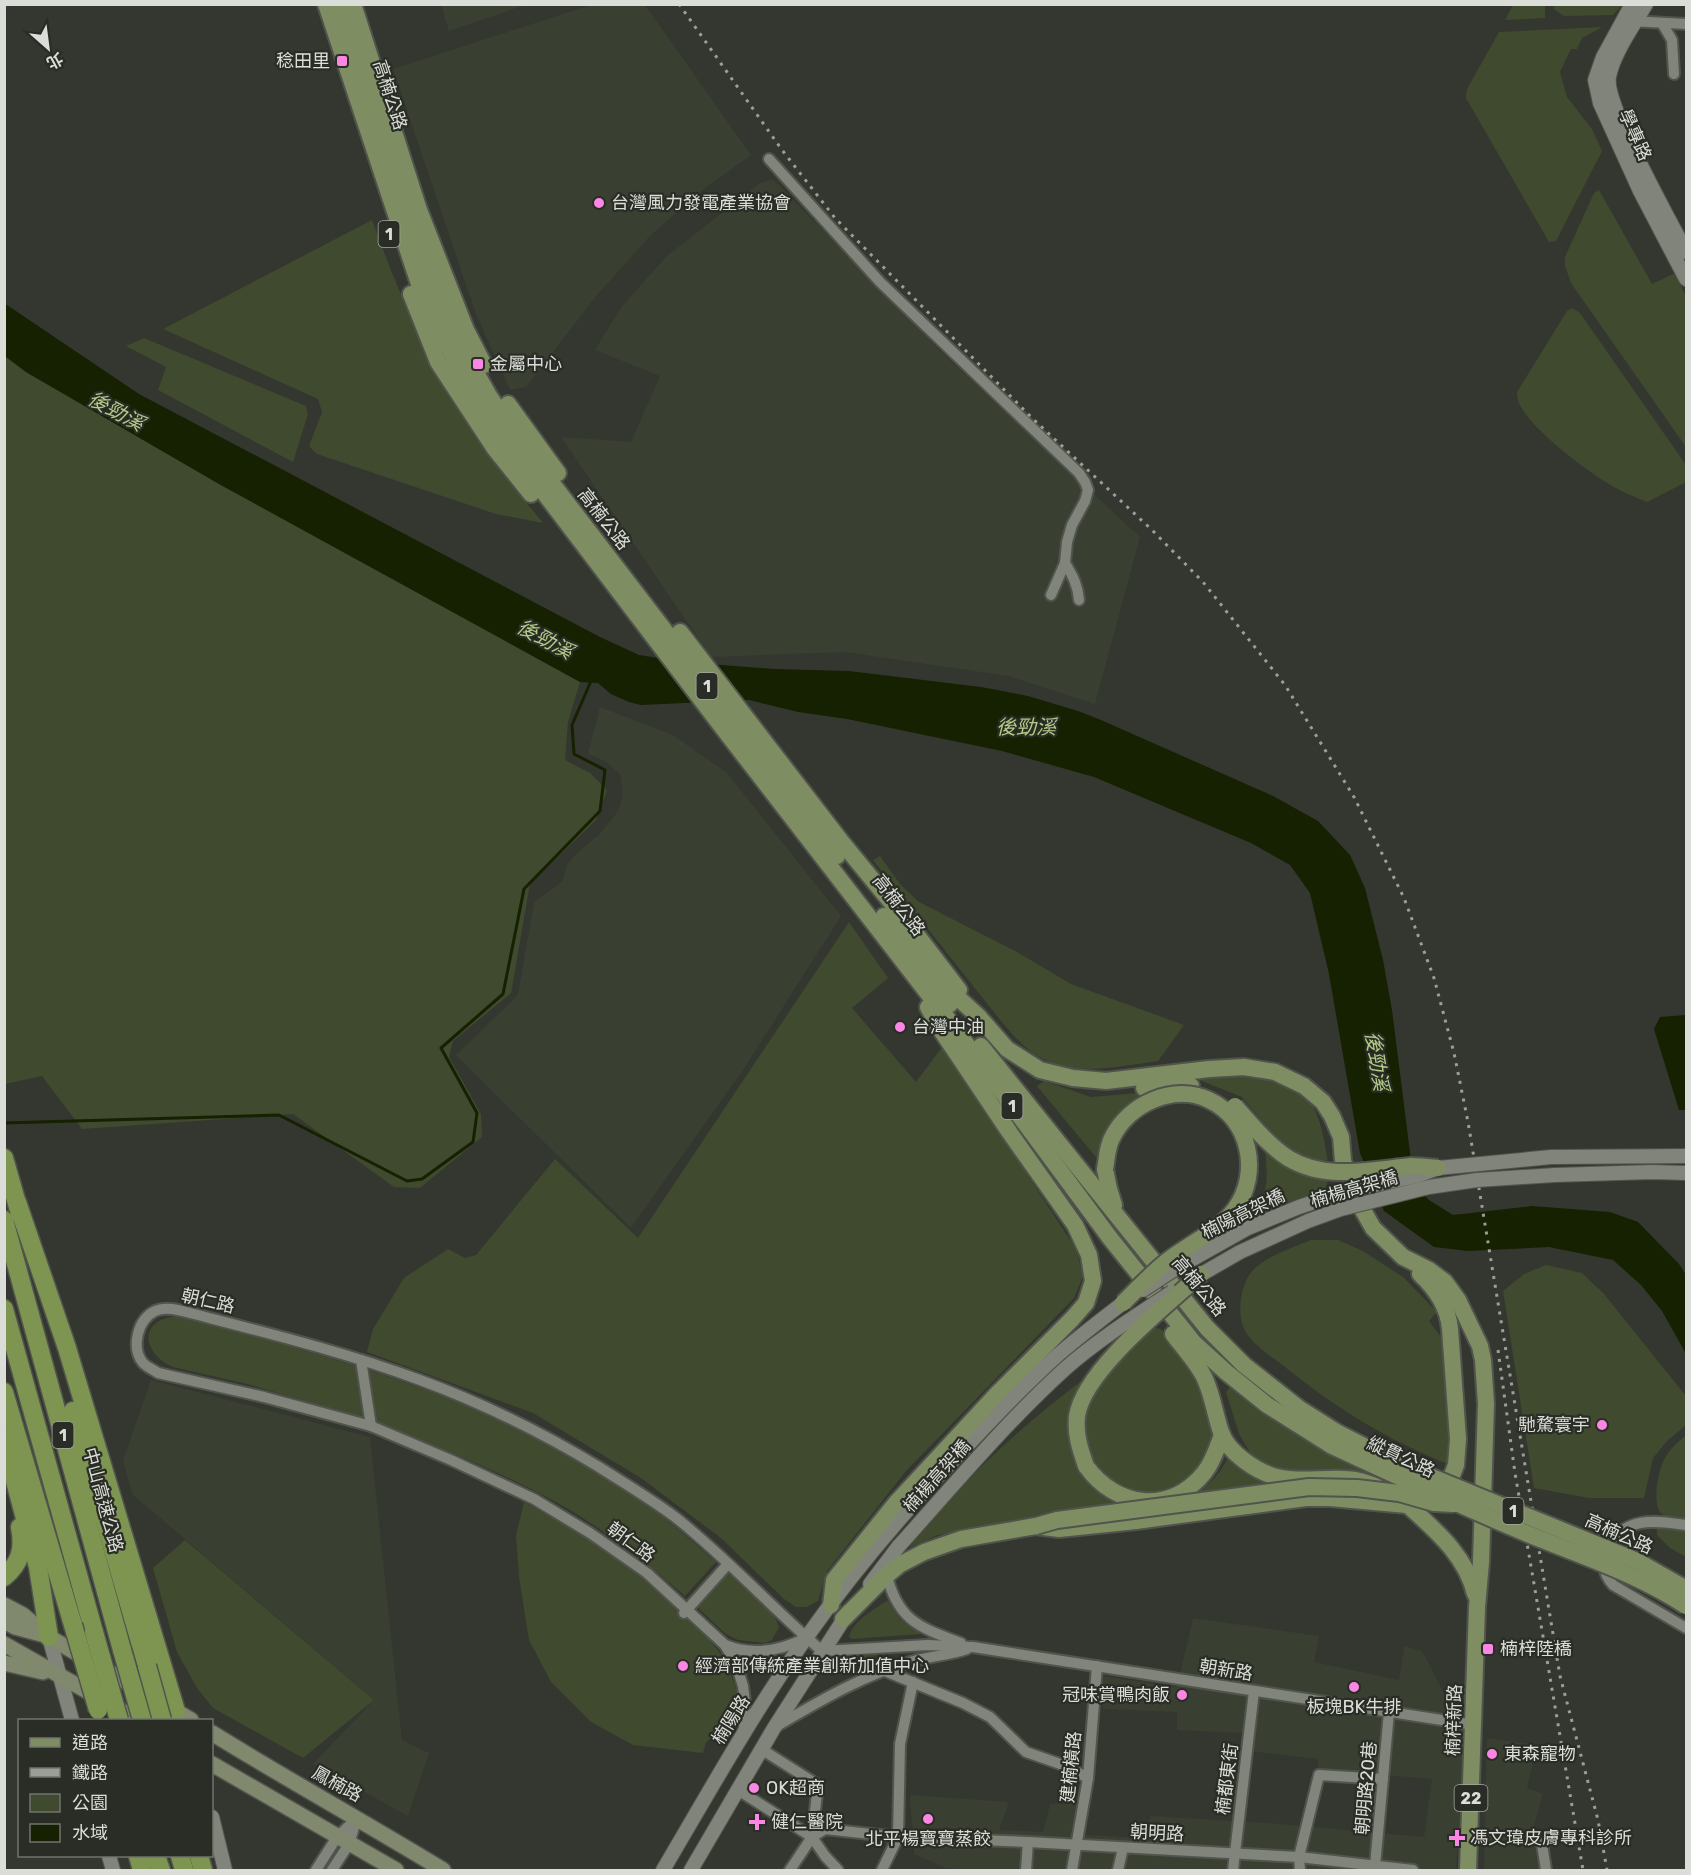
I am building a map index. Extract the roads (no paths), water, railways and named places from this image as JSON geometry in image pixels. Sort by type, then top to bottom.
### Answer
[{"type":"highway","points":[[4,1158],[59,1362],[147,1666],[178,1718]]},
{"type":"highway","points":[[17,1202],[67,1348],[178,1718]]},
{"type":"highway","name":"中山高速公路","points":[[4,1220],[142,1719]]},
{"type":"highway","name":"1","points":[[4,1309],[119,1719]]},
{"type":"highway","points":[[4,1392],[99,1715]]},
{"type":"highway","points":[[4,1441],[22,1547],[17,1562],[4,1577]]},
{"type":"highway","points":[[4,1441],[38,1567],[50,1637]]},
{"type":"main road","name":"高楠公路","points":[[315,4],[404,278],[438,362],[495,449],[568,540],[673,651]]},
{"type":"main road","name":"高楠公路","points":[[326,4],[423,296],[461,372],[504,440],[727,722],[846,847],[912,961],[942,1021],[1194,1343],[1267,1405],[1335,1440],[1395,1462],[1637,1561],[1686,1589]]},
{"type":"main road","name":"高楠公路","points":[[340,4],[420,250],[438,295],[461,346],[512,432],[673,651],[912,961],[973,1022],[1130,1232],[1207,1328],[1245,1365],[1300,1408],[1335,1440]]},
{"type":"main road","name":"高楠公路","points":[[353,4],[419,210],[480,359],[520,423],[673,651]]},
{"type":"main road","points":[[912,961],[947,988],[973,1022],[1007,1049],[1068,1086],[1108,1093],[1162,1086],[1191,1086],[1210,1090],[1225,1097],[1265,1139],[1288,1157],[1303,1165],[1342,1172],[1413,1166],[1438,1168]]},
{"type":"main road","points":[[831,1605],[834,1580],[896,1503],[989,1402],[1072,1319],[1086,1303],[1093,1281],[1089,1255],[1075,1225],[1010,1133],[942,1021],[921,994],[912,961]]},
{"type":"main road","points":[[1036,1526],[1059,1529],[1306,1498],[1407,1505],[1436,1493],[1449,1483],[1456,1465],[1458,1438],[1448,1316],[1435,1289],[1373,1228],[1356,1198],[1343,1161],[1341,1137],[1328,1109],[1314,1094],[1294,1080],[1275,1072],[1244,1067],[1106,1081],[1072,1078],[1040,1070]]},
{"type":"main road","points":[[1118,1215],[1105,1169],[1111,1140],[1128,1116],[1151,1101],[1186,1094],[1209,1100],[1233,1119],[1248,1150],[1250,1172],[1243,1194],[1235,1208],[1226,1220],[1165,1262],[1124,1303]]},
{"type":"main road","points":[[1403,1257],[1429,1270],[1445,1282],[1464,1310],[1481,1353],[1486,1404],[1481,1562],[1477,1607]]},
{"type":"main road","points":[[1201,1274],[1100,1370],[1090,1384],[1078,1414],[1076,1429],[1086,1466],[1100,1483],[1123,1496],[1137,1500],[1165,1500],[1178,1494],[1204,1473],[1211,1463],[1222,1435]]},
{"type":"main road","points":[[1142,1279],[1169,1329],[1204,1377],[1222,1435],[1245,1462],[1266,1473],[1291,1479],[1355,1480],[1394,1493],[1447,1542],[1456,1554],[1470,1576],[1477,1607]]},
{"type":"main road","name":"縱貫公路","points":[[1335,1440],[1454,1504]]},
{"type":"main road","points":[[843,1619],[886,1569],[961,1539],[1036,1526],[1057,1520],[1309,1487],[1358,1488],[1399,1493],[1434,1503],[1454,1504]]},
{"type":"main road","name":"高楠公路","points":[[1454,1504],[1629,1574],[1686,1605]]},
{"type":"main road","points":[[4,1605],[178,1718]]},
{"type":"main road","name":"楠梓新路","points":[[1468,1870],[1477,1607]]},
{"type":"main road","points":[[4,1621],[15,1627],[50,1637]]},
{"type":"main road","points":[[4,1644],[136,1719]]},
{"type":"main road","points":[[4,1663],[60,1675]]},
{"type":"main road","name":"鳳楠路","points":[[213,1734],[443,1870]]},
{"type":"main road","points":[[213,1765],[396,1870]]},
{"type":"street","name":"學專路","points":[[1632,4],[1603,57],[1595,80],[1604,112],[1640,191],[1677,236],[1686,279]]},
{"type":"street","name":"學專路","points":[[1646,4],[1614,62],[1608,80],[1612,102],[1686,252]]},
{"type":"street","points":[[1622,21],[1686,24]]},
{"type":"street","points":[[1662,23],[1672,40],[1674,74]]},
{"type":"street","points":[[769,159],[880,282],[1079,473],[1085,482],[1088,490],[1085,501],[1072,525],[1067,542],[1065,563],[1051,595]]},
{"type":"street","points":[[1065,563],[1078,589],[1079,600]]},
{"type":"street","name":"楠陽高架橋","points":[[883,1538],[928,1487],[1017,1394],[1060,1353],[1124,1303],[1175,1269],[1248,1228],[1299,1207],[1347,1191],[1417,1176],[1438,1168],[1551,1157],[1686,1156]]},
{"type":"street","name":"楠楊高架橋","points":[[886,1569],[898,1547],[1008,1425],[1068,1366],[1126,1322],[1240,1252],[1308,1221],[1341,1209],[1429,1187],[1478,1180],[1555,1175],[1686,1173]]},
{"type":"street","name":"朝仁路","points":[[744,1732],[743,1686],[736,1664],[725,1645],[638,1567],[591,1533],[534,1499],[371,1426],[158,1373],[143,1363],[137,1348],[138,1333],[144,1320],[155,1311],[172,1309],[268,1333],[361,1360],[422,1380],[556,1442],[674,1516],[728,1563],[822,1652]]},
{"type":"street","points":[[361,1360],[371,1426]]},
{"type":"street","points":[[1686,1526],[1651,1521],[1637,1523],[1615,1536],[1606,1548],[1603,1564],[1607,1579],[1613,1585],[1686,1628]]},
{"type":"street","name":"楠陽路","points":[[663,1870],[744,1732],[806,1638],[883,1538]]},
{"type":"street","points":[[685,1611],[728,1563]]},
{"type":"street","name":"朝新路","points":[[886,1569],[899,1605],[911,1621],[934,1633],[973,1647]]},
{"type":"street","points":[[691,1870],[761,1749],[843,1619]]},
{"type":"street","points":[[50,1637],[72,1719]]},
{"type":"street","points":[[725,1645],[752,1652],[789,1647],[806,1638]]},
{"type":"street","name":"朝新路","points":[[822,1652],[928,1645],[973,1647],[1474,1725]]},
{"type":"street","name":"朝新路","points":[[774,1728],[823,1699],[885,1671],[917,1660],[953,1654],[973,1647]]},
{"type":"street","name":"建楠橫路","points":[[1072,1870],[1088,1778],[1097,1666]]},
{"type":"street","points":[[885,1671],[963,1703],[990,1718],[1026,1752],[1064,1765],[1088,1778]]},
{"type":"street","points":[[882,1870],[898,1837],[900,1743],[913,1682]]},
{"type":"street","name":"楠都東街","points":[[1233,1870],[1254,1691]]},
{"type":"street","name":"朝明路20巷","points":[[1375,1866],[1389,1712]]},
{"type":"street","points":[[761,1749],[816,1782],[818,1787],[812,1837],[790,1870]]},
{"type":"street","points":[[1300,1870],[1299,1857],[1319,1774],[1383,1779]]},
{"type":"street","points":[[738,1790],[812,1837],[838,1870]]},
{"type":"street","points":[[316,1870],[343,1840],[357,1818]]},
{"type":"street","points":[[213,1821],[225,1870]]},
{"type":"street","name":"朝明路","points":[[812,1837],[825,1829],[898,1837],[1077,1844],[1299,1857],[1413,1870]]},
{"type":"street","points":[[332,1870],[343,1840]]},
{"type":"street","points":[[1026,1870],[1028,1842]]},
{"type":"street","points":[[1542,1844],[1546,1870]]},
{"type":"street","points":[[1118,1870],[1123,1848]]},
{"type":"water","name":"後勁溪","points":[[4,303],[139,394],[600,637],[639,655],[683,662],[775,669],[849,671],[981,687],[1028,696],[1101,720],[1273,796],[1318,821],[1350,855],[1365,888],[1383,960],[1392,1010],[1414,1184],[1429,1200],[1453,1215],[1532,1206],[1610,1212],[1638,1222],[1679,1264],[1686,1275],[1686,1354],[1662,1311],[1641,1285],[1613,1260],[1549,1247],[1468,1251],[1434,1247],[1384,1211],[1360,1153],[1329,974],[1310,893],[1290,865],[1251,843],[1094,777],[1002,751],[847,719],[798,712],[749,700],[641,705],[611,694],[598,683],[580,682],[219,484],[26,372],[5,356]]},
{"type":"water","points":[[1686,1015],[1686,1110],[1679,1110],[1654,1029],[1660,1017]]},
{"type":"waterway","points":[[4,1123],[279,1115],[407,1181],[422,1179],[473,1142],[477,1113],[441,1048],[503,994],[524,889],[600,811],[605,770],[574,754],[572,725],[591,681]]},
{"type":"railway","points":[[679,4],[782,150],[835,218],[1032,418],[1152,530],[1203,582],[1285,685],[1354,797],[1404,898],[1434,978],[1454,1053],[1468,1122],[1560,1676],[1598,1820],[1607,1870]]},
{"type":"railway","points":[[1498,1350],[1515,1473],[1583,1870]]},
{"type":"place","name":"稔田里","points":[[342,61]]},
{"type":"place","name":"台灣風力發電產業協會","points":[[599,203]]},
{"type":"place","name":"金屬中心","points":[[478,364]]},
{"type":"place","name":"台灣中油","points":[[900,1027]]},
{"type":"place","name":"馳騖寰宇","points":[[1602,1425]]},
{"type":"place","name":"楠梓陸橋","points":[[1488,1649]]},
{"type":"place","name":"經濟部傳統產業創新加值中心","points":[[683,1666]]},
{"type":"place","name":"板塊BK牛排","points":[[1354,1687]]},
{"type":"place","name":"冠味賞鴨肉飯","points":[[1182,1695]]},
{"type":"place","name":"東森寵物","points":[[1492,1754]]},
{"type":"place","name":"OK超商","points":[[754,1788]]},
{"type":"place","name":"北平楊寶寶蒸餃","points":[[928,1819]]},
{"type":"place","name":"健仁醫院","points":[[757,1822]]},
{"type":"place","name":"馮文瑋皮膚專科診所","points":[[1457,1838]]}]
